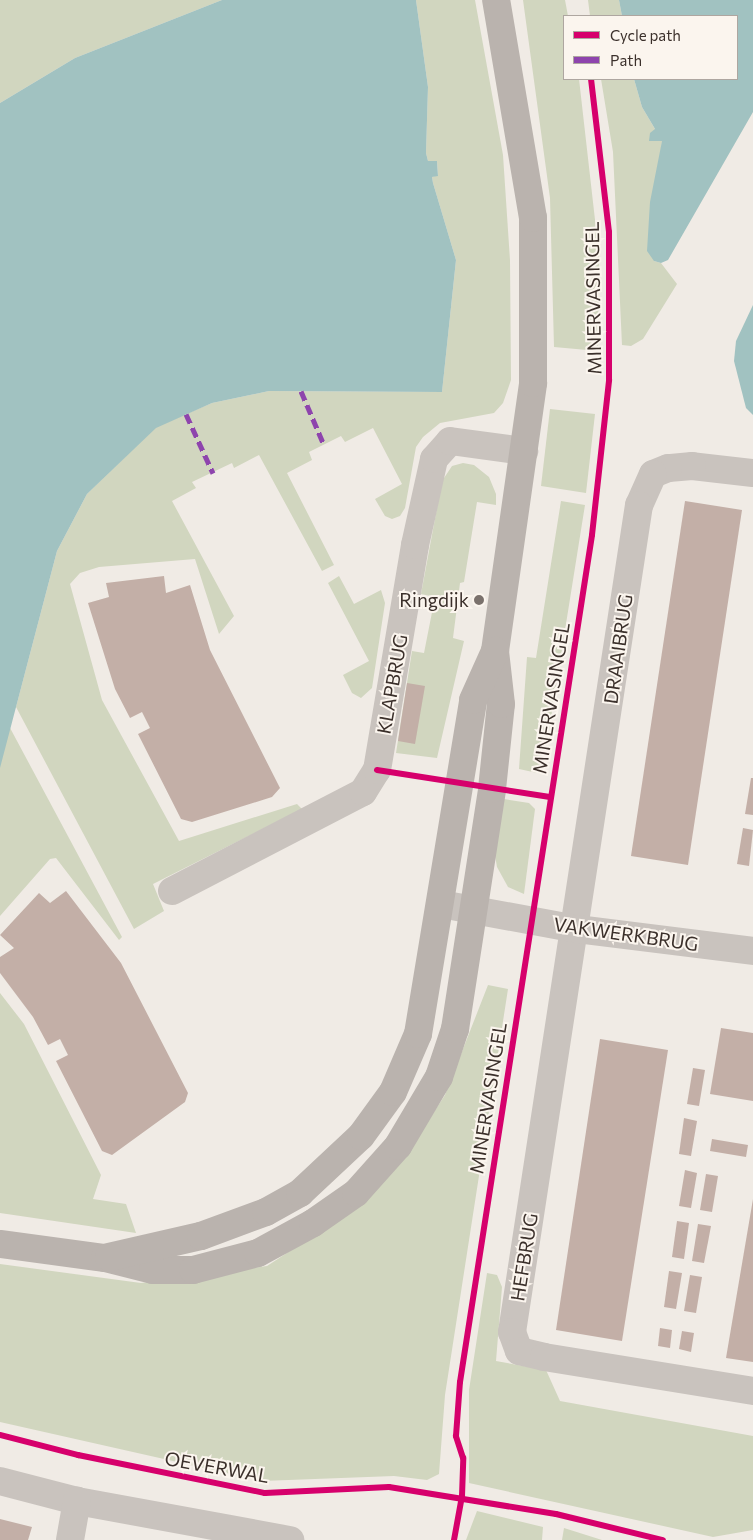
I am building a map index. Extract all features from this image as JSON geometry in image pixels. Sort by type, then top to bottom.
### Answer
[{"type":"street","points":[[0,1244],[105,1258],[153,1270],[193,1270],[258,1254],[306,1228],[356,1193],[398,1146],[439,1077],[456,1029],[501,704],[495,650],[524,451],[535,345],[533,218],[496,0]]},
{"type":"street","name":"KLAPBRUG","points":[[172,891],[363,792],[377,770],[415,545],[434,458],[450,441],[524,451]]},
{"type":"street","name":"DRAAIBRUG","points":[[577,929],[639,504],[652,474],[668,468],[692,466],[753,472]]},
{"type":"street","points":[[105,1258],[202,1236],[266,1212],[300,1193],[361,1136],[393,1092],[418,1034],[473,700],[495,650]]},
{"type":"street","name":"VAKWERKBRUG","points":[[440,904],[577,929],[753,951]]},
{"type":"street","name":"HEFBRUG","points":[[577,929],[512,1332],[519,1351],[753,1390]]},
{"type":"street","points":[[0,1481],[77,1501],[290,1540]]},
{"type":"street","points":[[70,1540],[77,1501]]},
{"type":"green space","points":[[0,0],[222,0],[75,58],[0,103]]},
{"type":"green space","points":[[416,0],[475,0],[503,155],[510,260],[511,380],[503,403],[494,413],[440,423],[423,437],[416,447],[405,508],[400,516],[392,519],[385,516],[375,499],[402,484],[373,428],[345,442],[341,436],[309,452],[312,460],[287,473],[334,565],[322,571],[259,455],[234,468],[232,463],[192,482],[196,488],[172,501],[234,616],[219,634],[195,559],[99,567],[80,573],[70,584],[102,700],[179,841],[297,804],[302,809],[153,884],[164,911],[134,929],[16,707],[57,551],[87,494],[156,427],[212,403],[269,391],[442,392],[456,260],[433,183],[432,177],[438,175],[437,161],[428,161],[426,153],[428,87]]},
{"type":"green space","points":[[523,0],[565,0],[568,15],[563,15],[563,80],[579,80],[599,255],[598,351],[554,347],[550,198]]},
{"type":"green space","points":[[588,0],[619,0],[622,15],[590,15]]},
{"type":"green space","points":[[601,80],[634,80],[642,107],[662,141],[654,261],[661,263],[677,284],[643,339],[631,346],[622,345],[613,152]]},
{"type":"green space","points":[[550,409],[595,414],[586,493],[541,486]]},
{"type":"green space","points":[[463,463],[474,465],[489,477],[496,494],[496,505],[477,502],[464,582],[460,583],[453,638],[464,641],[437,758],[396,753],[412,651],[424,653],[435,597],[421,594],[442,481],[452,466]]},
{"type":"green space","points":[[561,501],[585,505],[542,774],[519,769],[527,657],[536,658]]},
{"type":"green space","points":[[339,576],[354,604],[381,590],[385,603],[372,688],[361,698],[352,693],[343,675],[369,661],[328,583]]},
{"type":"green space","points":[[9,726],[122,937],[119,940],[56,858],[50,859],[0,916],[0,761]]},
{"type":"green space","points":[[504,799],[529,803],[535,809],[524,894],[508,887],[497,867],[494,850]]},
{"type":"green space","points":[[488,985],[508,989],[445,1395],[439,1474],[427,1480],[394,1476],[262,1481],[0,1422],[0,1264],[141,1283],[267,1266],[313,1236],[400,1164],[445,1095]]},
{"type":"green space","points":[[0,993],[24,1024],[101,1175],[93,1199],[126,1204],[136,1233],[0,1213]]},
{"type":"green space","points":[[487,1273],[497,1275],[502,1287],[496,1361],[546,1370],[560,1401],[753,1436],[753,1530],[713,1537],[469,1483],[469,1390]]},
{"type":"green space","points":[[477,1511],[543,1527],[542,1540],[466,1540]]},
{"type":"green space","points":[[564,1528],[602,1540],[562,1540]]},
{"type":"water","points":[[222,0],[416,0],[428,87],[426,153],[428,161],[437,161],[438,176],[432,177],[433,183],[456,260],[442,392],[269,391],[212,403],[156,428],[87,494],[57,551],[0,768],[0,103],[75,58]]},
{"type":"water","points":[[619,0],[753,0],[753,112],[668,260],[661,263],[654,261],[647,251],[650,202],[662,141],[649,141],[650,133],[655,129],[642,107],[634,80],[738,80],[738,15],[622,15]]},
{"type":"water","points":[[753,305],[753,415],[746,408],[734,361],[736,341]]},
{"type":"building","points":[[685,501],[742,510],[688,865],[631,856]]},
{"type":"building","points":[[164,576],[166,593],[190,585],[210,650],[280,788],[272,797],[192,822],[181,819],[138,734],[150,728],[142,712],[130,718],[115,689],[88,603],[109,597],[106,583]]},
{"type":"building","points":[[407,683],[425,686],[415,744],[398,741]]},
{"type":"building","points":[[751,778],[753,778],[753,815],[745,814]]},
{"type":"building","points":[[743,828],[753,830],[749,866],[737,864]]},
{"type":"building","points":[[66,891],[121,963],[188,1093],[185,1102],[112,1155],[102,1151],[56,1061],[68,1055],[60,1039],[48,1045],[33,1017],[0,973],[0,957],[14,948],[0,935],[39,893],[50,903]]},
{"type":"building","points":[[721,1028],[753,1033],[753,1101],[710,1094]]},
{"type":"building","points":[[600,1039],[668,1050],[622,1341],[556,1330]]},
{"type":"building","points":[[693,1068],[705,1070],[699,1106],[687,1104]]},
{"type":"building","points":[[684,1118],[697,1121],[691,1156],[679,1154]]},
{"type":"building","points":[[712,1139],[748,1145],[746,1157],[710,1151]]},
{"type":"building","points":[[685,1170],[697,1173],[691,1208],[679,1206]]},
{"type":"building","points":[[706,1174],[718,1176],[712,1212],[700,1210]]},
{"type":"building","points":[[753,1199],[753,1362],[726,1358]]},
{"type":"building","points":[[677,1221],[689,1223],[684,1259],[672,1257]]},
{"type":"building","points":[[698,1224],[711,1226],[704,1263],[692,1261]]},
{"type":"building","points":[[669,1271],[682,1273],[676,1309],[664,1307]]},
{"type":"building","points":[[690,1275],[702,1277],[696,1313],[684,1311]]},
{"type":"building","points":[[660,1328],[672,1330],[670,1348],[658,1346]]},
{"type":"building","points":[[682,1331],[694,1333],[691,1352],[679,1349]]},
{"type":"building","points":[[0,1519],[32,1527],[28,1540],[0,1540]]},
{"type":"marked path","points":[[301,391],[324,445]]},
{"type":"marked path","points":[[186,414],[213,473]]},
{"type":"cycle path","name":"MINERVASINGEL","points":[[454,1540],[462,1496],[463,1458],[456,1436],[460,1382],[592,535],[609,380],[609,232],[591,80]]},
{"type":"cycle path","points":[[377,770],[550,797]]},
{"type":"cycle path","name":"OEVERWAL","points":[[0,1435],[78,1455],[265,1493],[389,1487],[556,1514],[663,1540]]},
{"type":"place","name":"Ringdijk","points":[[479,600]]}]
